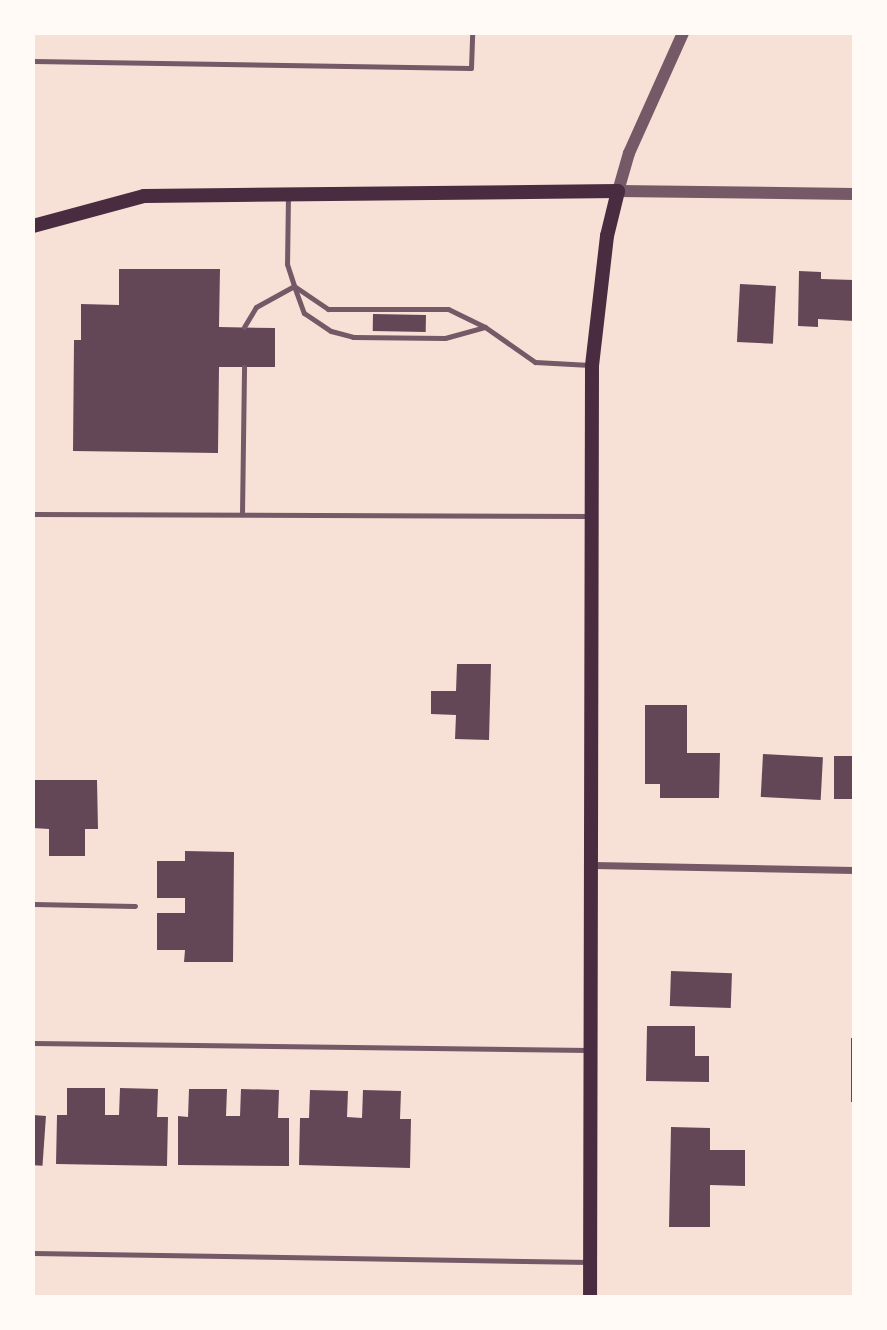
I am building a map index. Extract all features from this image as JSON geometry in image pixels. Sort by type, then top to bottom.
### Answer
[{"type":"main road","points":[[33,226],[144,196],[618,191],[607,236],[592,366],[590,1297]]},
{"type":"street","points":[[683,33],[629,153],[618,191],[854,194]]},
{"type":"street","points":[[593,865],[854,870]]},
{"type":"lane","points":[[33,61],[471,68],[472,33]]},
{"type":"lane","points":[[288,194],[287,264],[304,313],[331,331],[353,337],[445,338],[485,327]]},
{"type":"lane","points":[[244,327],[256,307],[294,286]]},
{"type":"lane","points":[[294,286],[328,309],[448,309],[485,327],[535,362],[592,366]]},
{"type":"lane","points":[[242,514],[244,366]]},
{"type":"lane","points":[[33,513],[592,516]]},
{"type":"lane","points":[[33,904],[135,906]]},
{"type":"lane","points":[[33,1043],[590,1050]]},
{"type":"lane","points":[[33,1253],[590,1262]]},
{"type":"building","points":[[119,269],[220,269],[219,327],[275,328],[275,367],[219,367],[218,453],[73,451],[74,340],[81,340],[81,304],[119,305]]},
{"type":"building","points":[[799,271],[821,272],[821,279],[854,280],[854,321],[818,319],[818,327],[798,326]]},
{"type":"building","points":[[740,284],[776,286],[773,344],[737,342]]},
{"type":"building","points":[[373,314],[426,315],[426,332],[373,331]]},
{"type":"building","points":[[457,664],[491,664],[489,740],[455,739],[456,715],[431,714],[431,691],[456,691]]},
{"type":"building","points":[[645,705],[687,705],[687,753],[720,753],[719,798],[660,798],[660,784],[645,784]]},
{"type":"building","points":[[763,754],[823,757],[821,800],[761,797]]},
{"type":"building","points":[[834,756],[854,756],[854,799],[834,799]]},
{"type":"building","points":[[33,780],[97,780],[98,829],[85,829],[85,856],[49,856],[49,829],[33,828]]},
{"type":"building","points":[[185,851],[234,852],[233,962],[184,962],[185,950],[157,950],[157,913],[185,913],[185,898],[157,898],[157,861],[185,861]]},
{"type":"building","points":[[671,971],[732,973],[731,1008],[670,1006]]},
{"type":"building","points":[[647,1026],[695,1026],[695,1056],[709,1056],[709,1082],[646,1081]]},
{"type":"building","points":[[851,1038],[854,1038],[854,1102],[851,1102]]},
{"type":"building","points":[[67,1088],[105,1088],[105,1115],[119,1115],[120,1088],[158,1089],[157,1117],[168,1117],[167,1166],[56,1164],[57,1115],[67,1115]]},
{"type":"building","points":[[189,1089],[227,1089],[226,1116],[240,1116],[241,1089],[279,1090],[278,1118],[289,1118],[289,1166],[178,1165],[178,1116],[188,1117]]},
{"type":"building","points":[[310,1090],[348,1091],[347,1117],[362,1118],[363,1090],[401,1091],[400,1119],[411,1119],[410,1168],[299,1165],[300,1118],[309,1118]]},
{"type":"building","points":[[33,1115],[46,1116],[42,1166],[33,1165]]},
{"type":"building","points":[[671,1127],[710,1128],[710,1150],[745,1150],[745,1186],[710,1185],[710,1227],[669,1227]]}]
